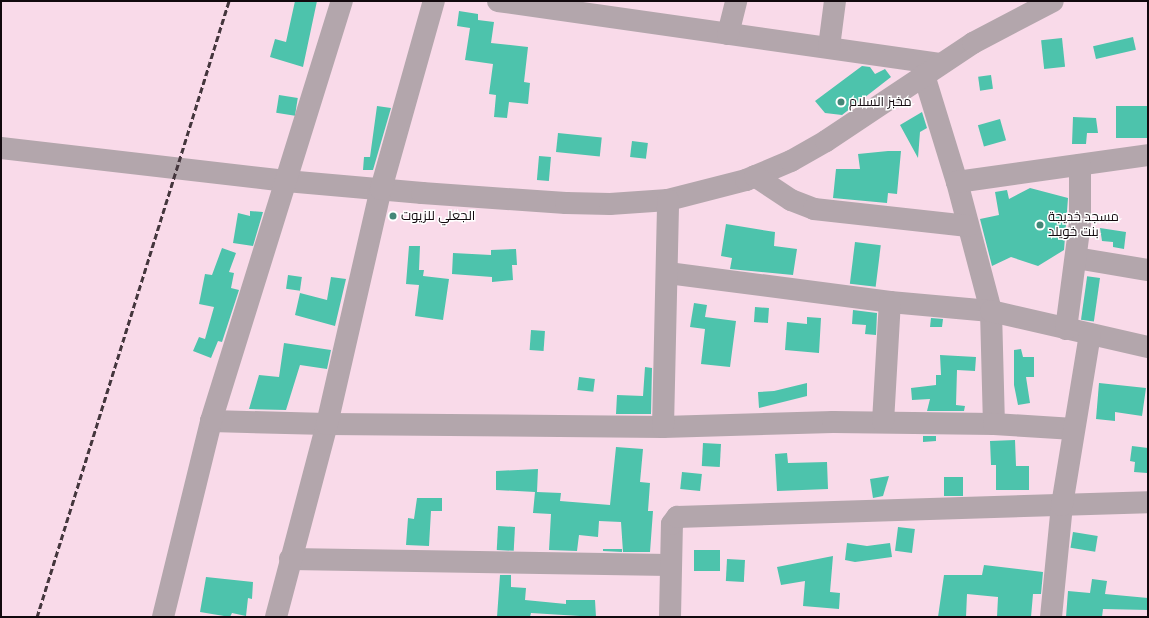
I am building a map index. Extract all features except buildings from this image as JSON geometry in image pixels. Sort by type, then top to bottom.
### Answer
[{"type":"street","points":[[163,617],[211,420],[342,1]]},
{"type":"street","points":[[276,617],[290,559],[327,424],[381,189],[434,1]]},
{"type":"street","points":[[498,1],[829,47],[932,69]]},
{"type":"street","points":[[728,34],[736,1]]},
{"type":"street","points":[[829,47],[836,1]]},
{"type":"street","points":[[1,148],[286,181],[381,189],[566,203],[610,204],[668,200],[710,191],[755,176],[826,141],[932,69],[974,43],[1053,1]]},
{"type":"street","points":[[932,69],[957,182],[991,311],[994,424]]},
{"type":"street","points":[[957,182],[1148,155]]},
{"type":"street","points":[[1066,329],[1076,258],[1082,191],[1080,165]]},
{"type":"street","points":[[755,176],[791,200],[814,209],[968,226]]},
{"type":"street","points":[[663,427],[668,273],[668,200]]},
{"type":"street","points":[[1076,258],[1148,270]]},
{"type":"street","points":[[668,273],[890,302],[991,311],[1148,347]]},
{"type":"street","points":[[883,422],[890,302]]},
{"type":"street","points":[[1051,617],[1062,505],[1090,334]]},
{"type":"street","points":[[211,420],[327,424],[663,427],[883,422],[994,424],[1074,429]]},
{"type":"street","points":[[670,617],[669,565],[672,524],[677,517],[1148,502]]},
{"type":"street","points":[[290,559],[669,565]]},
{"type":"railway","points":[[37,617],[229,1]]},
{"type":"place","name":"مخبز السلام","points":[[841,102]]},
{"type":"place","name":"الجعلي للزيوت","points":[[393,216]]},
{"type":"place","name":"مسجد خديجة بنت خويلد","points":[[1040,225]]}]
